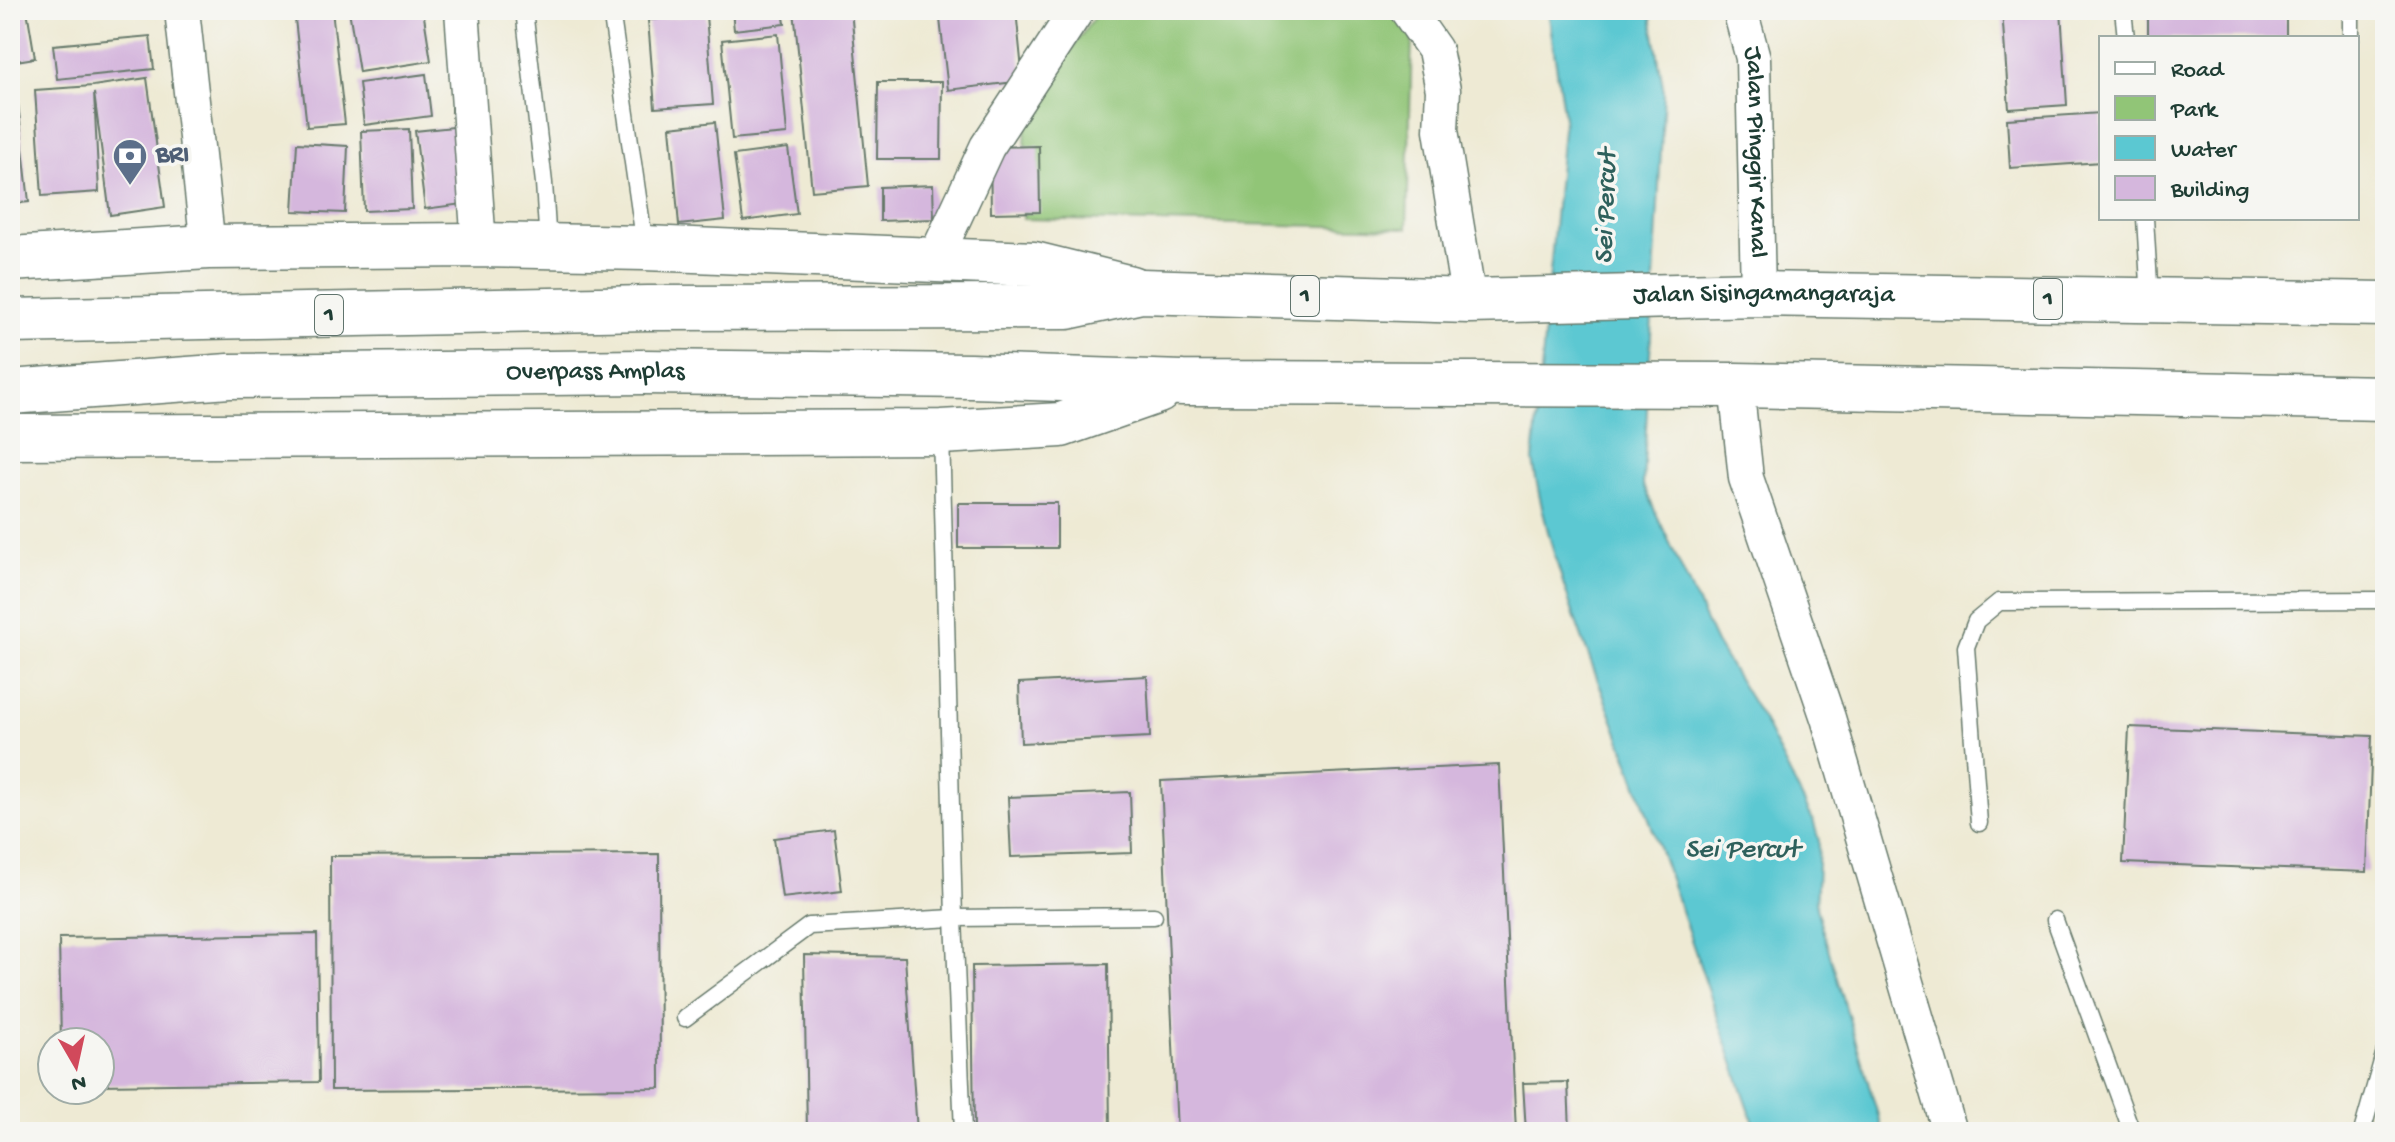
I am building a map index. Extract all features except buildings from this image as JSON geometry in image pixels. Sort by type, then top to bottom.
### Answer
[{"type":"highway","points":[[10,259],[208,247],[479,245],[645,248],[1034,264],[1141,291]]},
{"type":"highway","name":"Jalan Sisingamangaraja","points":[[1141,291],[1469,301],[1758,294],[2385,304]]},
{"type":"highway","name":"1","points":[[10,321],[648,308],[1067,307],[1141,291]]},
{"type":"highway","name":"Overpass Amplas","points":[[10,392],[229,376],[644,372],[971,376],[1183,383]]},
{"type":"highway","points":[[10,437],[941,432],[1061,425],[1183,383],[1489,382],[2385,398]]},
{"type":"street","points":[[182,10],[208,247]]},
{"type":"street","points":[[462,10],[479,245]]},
{"type":"street","points":[[934,261],[987,147],[1077,10]]},
{"type":"street","points":[[1407,10],[1435,50],[1443,90],[1441,130],[1469,301]]},
{"type":"street","name":"Jalan Pinggir Kanal","points":[[1740,10],[1753,58],[1758,294]]},
{"type":"street","points":[[1727,385],[1746,478],[1828,718],[1950,1132]]},
{"type":"lane","points":[[524,10],[544,183],[548,247]]},
{"type":"lane","points":[[611,10],[645,248]]},
{"type":"lane","points":[[2123,10],[2126,36]]},
{"type":"lane","points":[[2351,10],[2351,36]]},
{"type":"lane","points":[[2145,220],[2150,301]]},
{"type":"lane","points":[[941,432],[963,1132]]},
{"type":"lane","points":[[1979,823],[1966,647],[1976,621],[1999,602],[2385,600]]},
{"type":"lane","points":[[685,1018],[809,926],[954,918],[1154,916]]},
{"type":"lane","points":[[2055,920],[2132,1132]]},
{"type":"lane","points":[[2362,1132],[2385,1051]]},
{"type":"green space","points":[[1099,10],[1391,10],[1412,37],[1407,228],[1023,219],[1026,115]]},
{"type":"water","name":"Sei Percut","points":[[1548,10],[1650,10],[1664,92],[1643,485],[1716,643],[1762,718],[1813,820],[1819,841],[1816,908],[1883,1132],[1757,1132],[1645,806],[1561,575],[1533,461],[1564,118]]},
{"type":"place","name":"BRI","points":[[130,187]]}]
